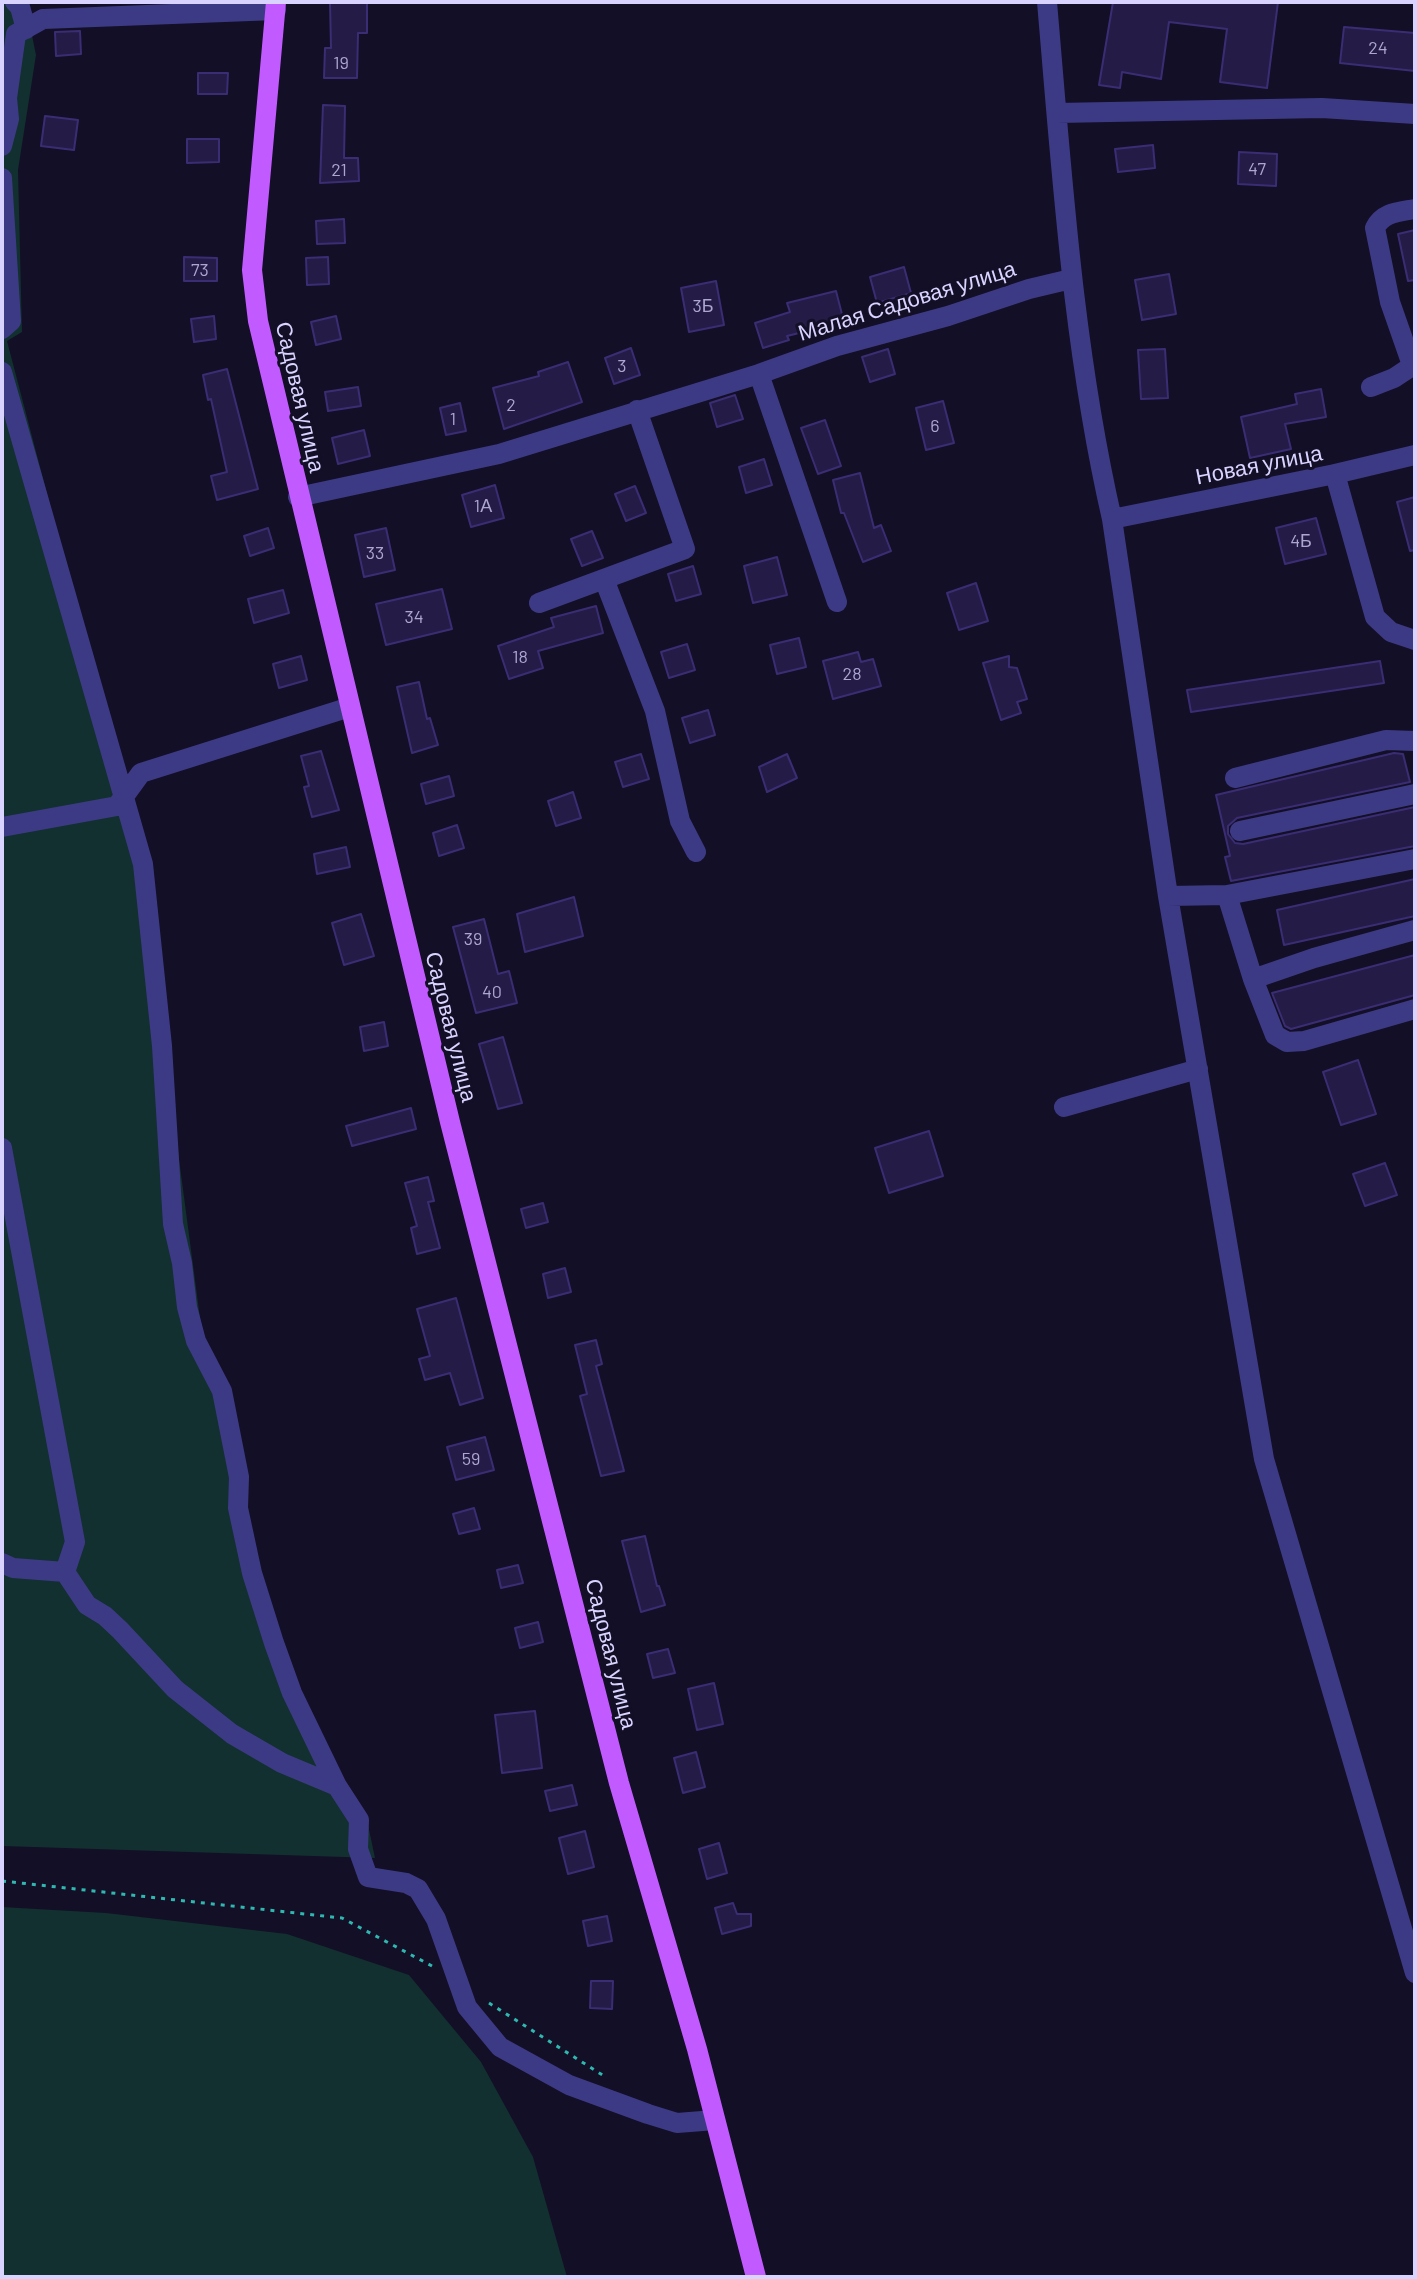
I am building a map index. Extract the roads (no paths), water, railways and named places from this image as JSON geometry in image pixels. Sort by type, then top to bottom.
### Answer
[{"type":"main road","name":"Садовая улица","points":[[276,6],[252,270],[258,321],[450,1122],[607,1737],[697,2049],[756,2277]]},
{"type":"street","points":[[15,2],[20,7],[26,29]]},
{"type":"street","points":[[1047,2],[1071,279],[1100,467],[1112,519],[1168,896],[1264,1459],[1415,1973]]},
{"type":"street","points":[[2,146],[9,119],[7,98],[16,34],[43,19],[276,6]]},
{"type":"street","points":[[1057,113],[1322,108],[1415,114]]},
{"type":"street","points":[[2,178],[11,321],[2,329]]},
{"type":"street","points":[[1371,387],[1394,378],[1413,364],[1390,302],[1375,228],[1379,220],[1387,215],[1415,209]]},
{"type":"street","name":"Малая Садовая улица","points":[[298,497],[499,454],[759,374],[837,346],[1071,279]]},
{"type":"street","points":[[2,372],[143,864],[162,1046],[173,1224],[187,1307],[196,1341],[222,1391],[239,1477],[238,1508],[252,1573],[292,1693],[337,1786],[359,1820],[358,1849],[368,1877],[406,1883],[418,1889],[436,1919],[467,2007],[500,2047],[569,2085],[663,2119],[677,2123],[715,2120]]},
{"type":"street","points":[[759,374],[837,602]]},
{"type":"street","points":[[539,603],[685,549],[637,410]]},
{"type":"street","name":"Новая улица","points":[[1112,519],[1415,455]]},
{"type":"street","points":[[1335,474],[1375,617],[1391,632],[1415,640]]},
{"type":"street","points":[[604,579],[655,711],[680,821],[696,852]]},
{"type":"street","points":[[2,827],[117,806],[141,773],[350,707]]},
{"type":"street","points":[[1235,778],[1386,740],[1415,741]]},
{"type":"street","points":[[1240,831],[1415,794]]},
{"type":"street","points":[[1168,896],[1227,895],[1415,859]]},
{"type":"street","points":[[1227,895],[1253,979],[1275,1035],[1287,1042],[1304,1041],[1415,1009]]},
{"type":"street","points":[[1253,979],[1314,958],[1415,930]]},
{"type":"street","points":[[1064,1107],[1198,1069]]},
{"type":"street","points":[[2,1148],[75,1542],[65,1572]]},
{"type":"street","points":[[2,1563],[13,1568],[65,1572]]},
{"type":"street","points":[[65,1572],[87,1605],[120,1630],[186,1698],[232,1734],[282,1763],[337,1786]]}]
